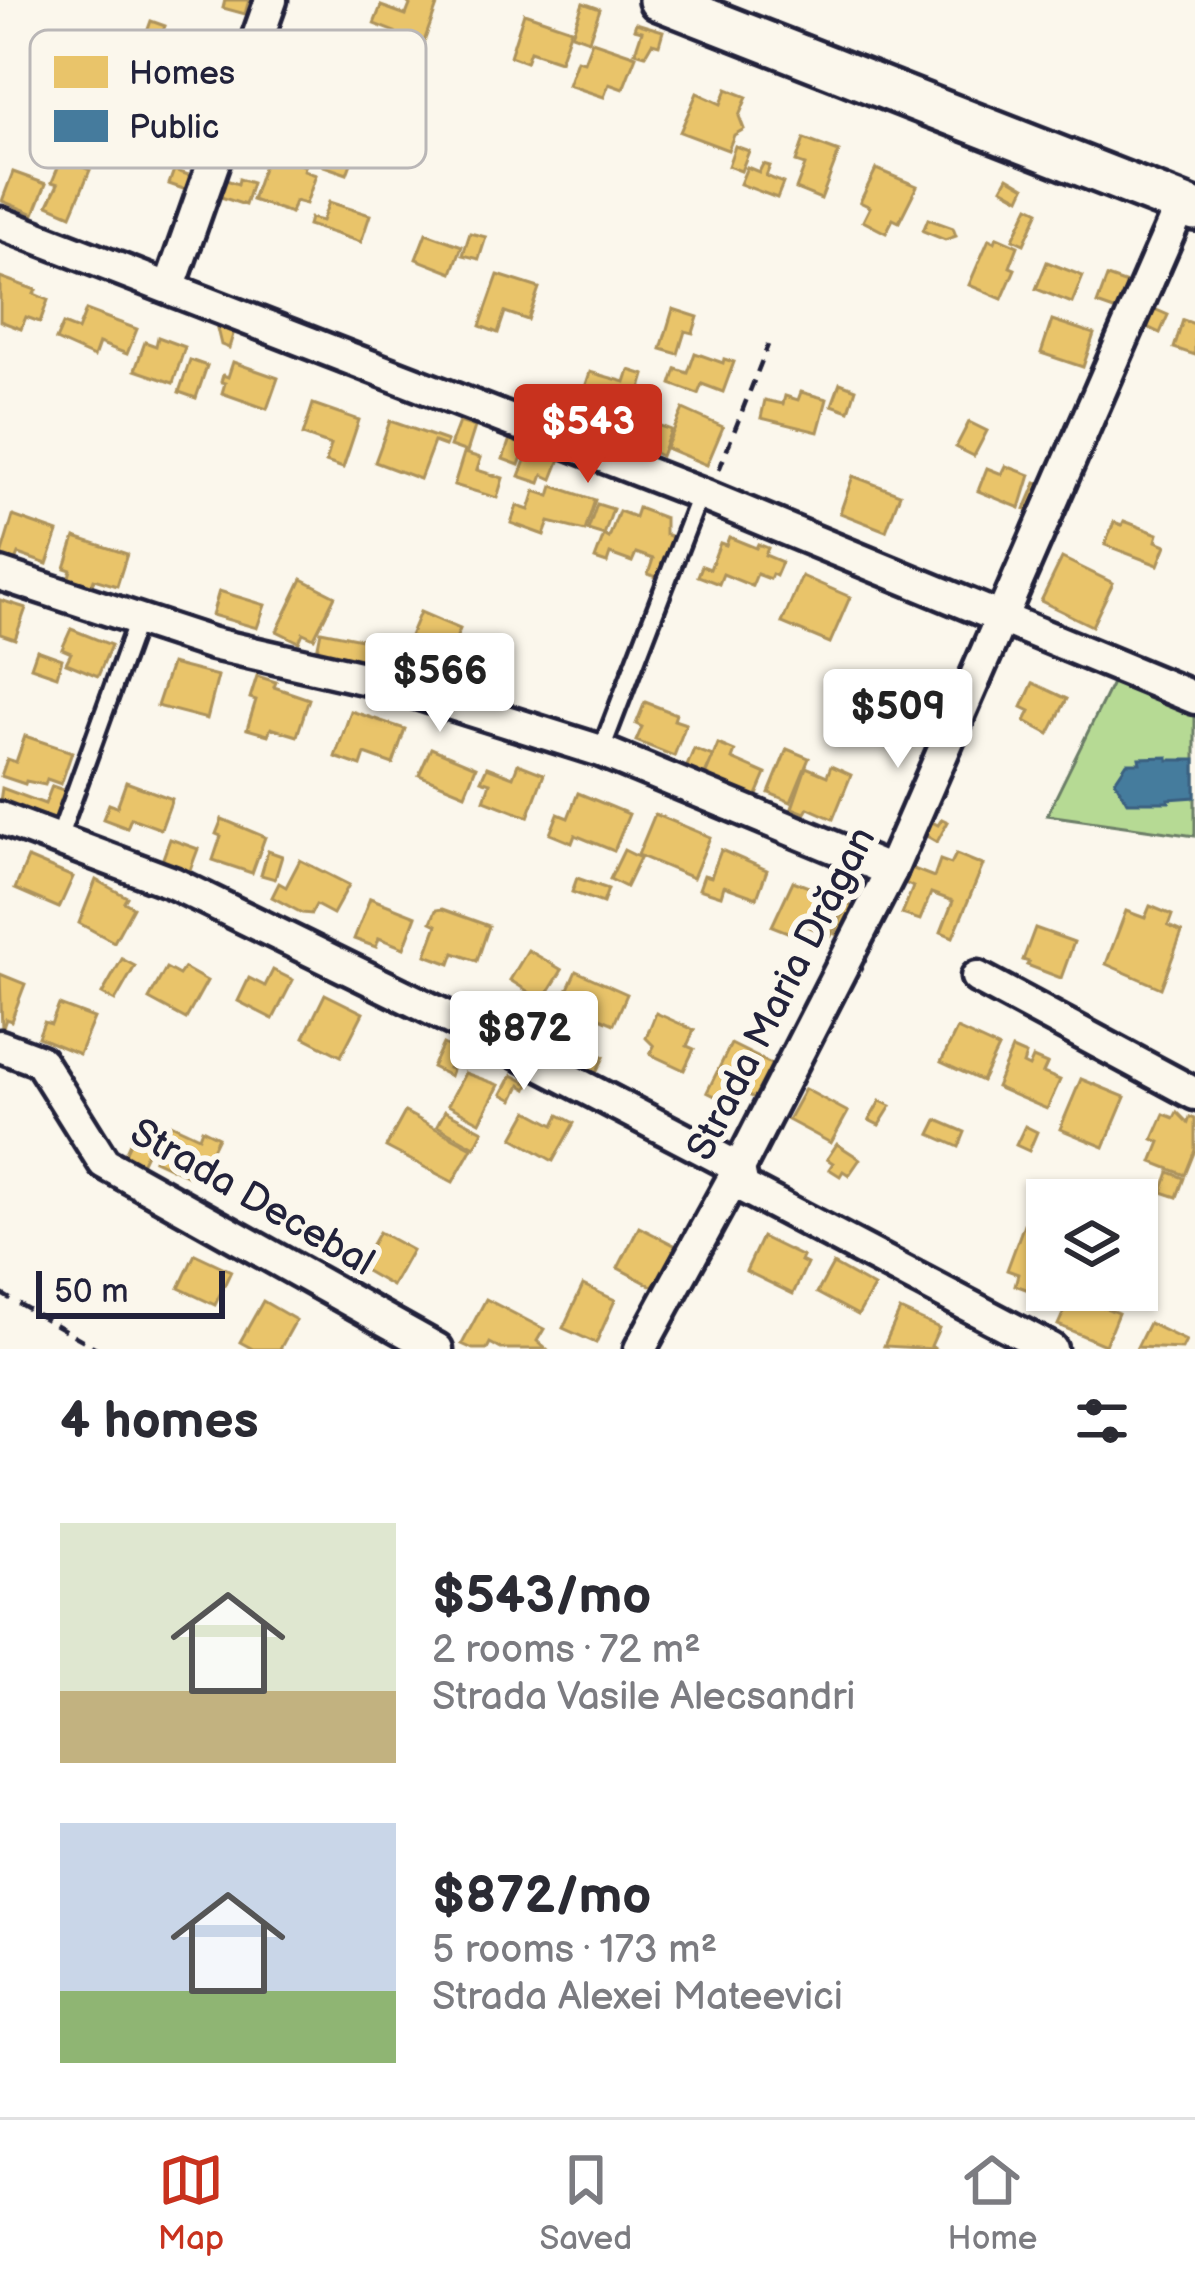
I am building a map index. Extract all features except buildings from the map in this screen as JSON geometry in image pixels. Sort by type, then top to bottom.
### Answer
[{"type":"street","points":[[260,30],[271,0]]},
{"type":"street","points":[[659,0],[1188,207]]},
{"type":"street","points":[[170,286],[212,168]]},
{"type":"street","name":"Strada Maria Drăgan","points":[[640,1349],[891,871],[1188,207]]},
{"type":"street","points":[[0,224],[704,496],[1195,698]]},
{"type":"street","points":[[0,574],[213,644],[385,683],[601,752],[891,871]]},
{"type":"street","points":[[0,818],[173,883],[478,1032],[739,1168],[743,1187],[1051,1349]]},
{"type":"street","points":[[977,977],[1195,1094]]},
{"type":"street","name":"Strada Decebal","points":[[0,1046],[40,1061],[104,1163],[437,1349]]},
{"type":"lane","points":[[601,752],[704,496]]},
{"type":"lane","points":[[58,840],[137,621]]},
{"type":"path","points":[[704,496],[768,346]]},
{"type":"path","points":[[0,1293],[98,1349]]},
{"type":"green space","points":[[1113,681],[1195,716],[1195,836],[1047,815]]}]
